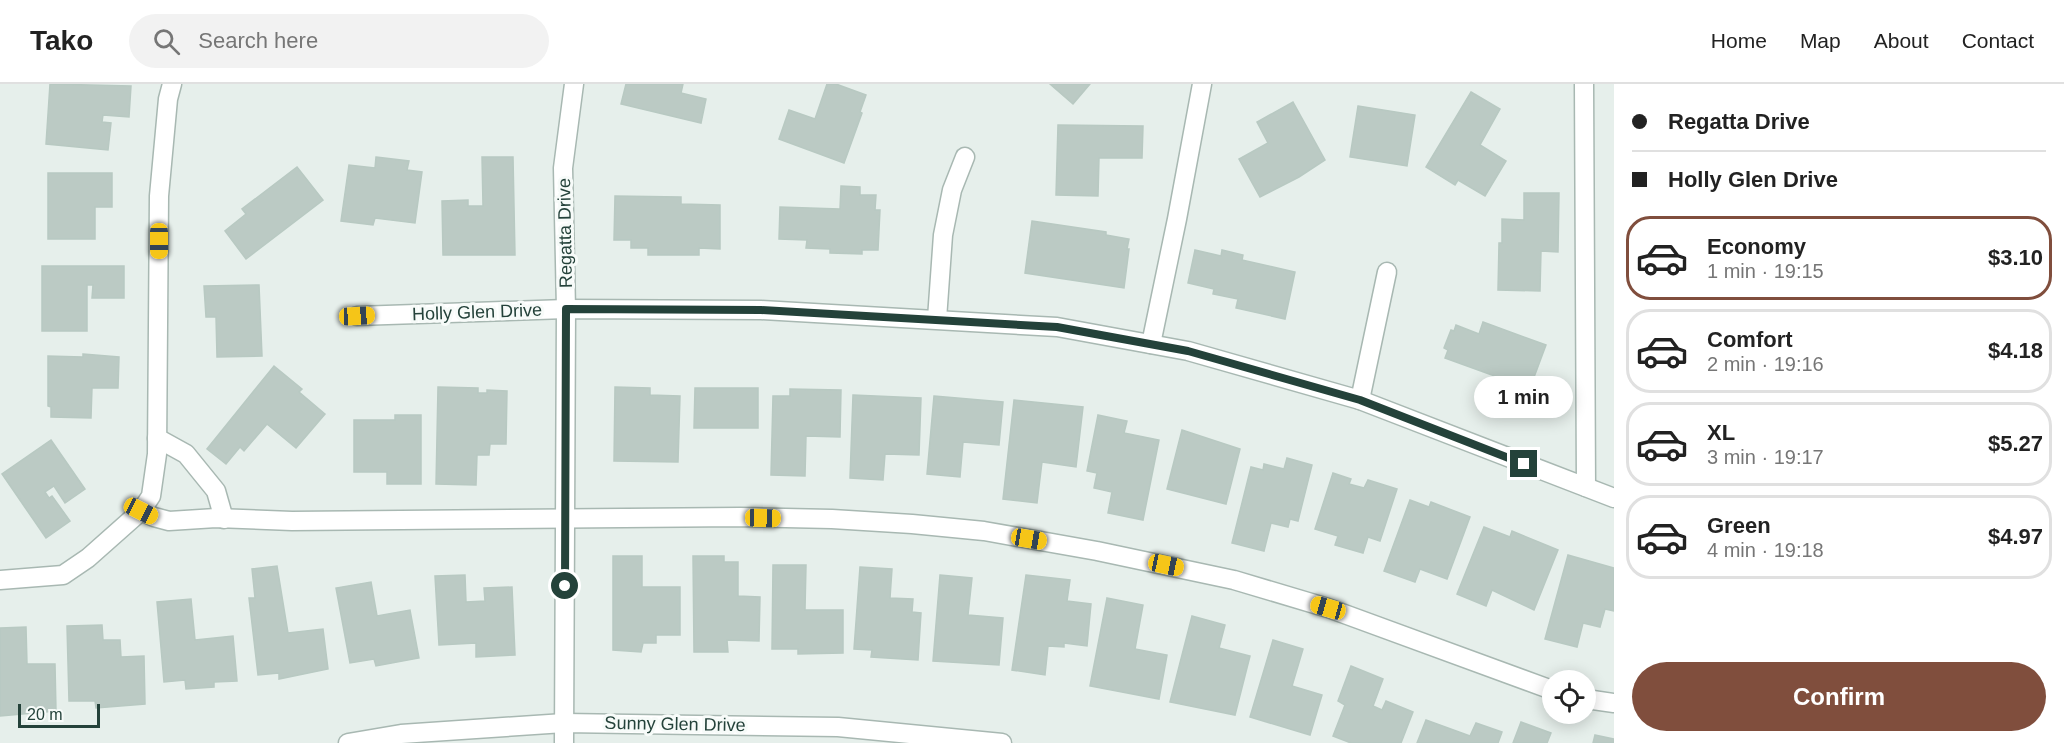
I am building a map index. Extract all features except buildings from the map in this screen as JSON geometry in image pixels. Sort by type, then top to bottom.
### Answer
[{"type":"street","points":[[0,580],[63,575],[88,558],[141,511],[151,496],[157,438],[159,196],[168,99],[172,84]]},
{"type":"street","name":"Regatta Drive","points":[[564,743],[566,309],[563,168],[574,84]]},
{"type":"street","points":[[1151,344],[1202,84]]},
{"type":"street","points":[[1584,84],[1586,487]]},
{"type":"street","points":[[937,319],[944,235],[952,190],[964,157]]},
{"type":"street","points":[[1360,400],[1387,272]]},
{"type":"street","name":"Holly Glen Drive","points":[[357,316],[566,309],[761,310],[1057,327],[1188,351],[1360,400],[1614,498]]},
{"type":"street","points":[[157,438],[186,454],[216,491],[224,519]]},
{"type":"street","points":[[141,511],[169,520],[292,521],[565,517],[832,519],[984,531],[1098,550],[1234,580],[1328,608],[1542,686]]},
{"type":"street","points":[[1596,700],[1614,703]]},
{"type":"street","name":"Sunny Glen Drive","points":[[348,743],[401,735],[564,723],[838,727],[1002,743]]},
{"type":"route","points":[[565,586],[566,309],[761,310],[1057,327],[1188,351],[1360,400],[1524,464]]}]
